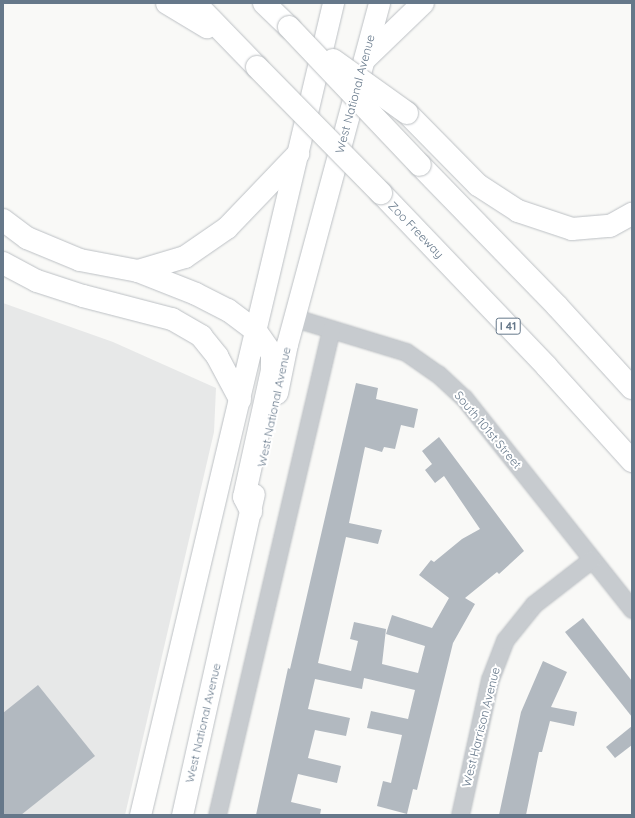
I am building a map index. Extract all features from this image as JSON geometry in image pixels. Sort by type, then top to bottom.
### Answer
[{"type":"highway","points":[[167,3],[231,40]]},
{"type":"highway","name":"Zoo Freeway","points":[[195,3],[382,193],[547,367],[632,461]]},
{"type":"highway","points":[[366,58],[423,3]]},
{"type":"highway","points":[[268,7],[557,306],[632,388]]},
{"type":"highway","points":[[289,27],[407,113],[478,184],[518,211],[572,229],[610,226],[632,214]]},
{"type":"highway","points":[[138,271],[185,257],[227,228],[298,154]]},
{"type":"highway","points":[[3,220],[27,238],[80,260],[138,271],[196,294],[228,310],[256,331],[272,354],[272,370],[244,496],[250,511]]},
{"type":"highway","points":[[3,263],[37,281],[83,296],[172,319],[201,336],[217,356],[240,399]]},
{"type":"main road","points":[[140,815],[333,3]]},
{"type":"main road","name":"West National Avenue","points":[[182,815],[295,318],[366,58],[379,3]]},
{"type":"street","name":"South 101st Street","points":[[295,318],[406,352],[438,374],[464,398],[632,609]]},
{"type":"street","points":[[217,815],[331,329]]},
{"type":"street","name":"West Harrison Avenue","points":[[460,815],[490,679],[505,640],[534,604],[592,559]]},
{"type":"shaded area","points":[[3,303],[113,342],[216,388],[214,432],[125,815],[3,815]]},
{"type":"building","points":[[356,383],[378,388],[376,399],[418,409],[414,428],[401,425],[395,449],[384,447],[382,452],[365,447],[349,523],[382,530],[378,544],[346,537],[318,663],[351,671],[358,641],[350,639],[354,622],[386,629],[382,664],[418,673],[425,646],[386,634],[392,615],[432,628],[449,598],[419,575],[431,560],[434,562],[462,539],[480,529],[444,476],[435,483],[425,470],[432,464],[422,451],[439,437],[524,551],[499,574],[497,572],[465,598],[475,604],[453,643],[417,790],[413,789],[407,814],[377,806],[383,781],[391,783],[402,735],[367,728],[371,711],[408,719],[415,690],[364,678],[362,689],[315,679],[308,709],[350,718],[346,736],[315,730],[308,758],[341,766],[337,783],[298,774],[291,802],[321,809],[320,815],[256,815],[288,668],[290,669]]},
{"type":"building","points":[[583,618],[632,681],[632,717],[565,632]]},
{"type":"building","points":[[543,661],[567,672],[551,707],[577,712],[574,726],[550,721],[542,752],[539,752],[526,815],[499,815],[521,712]]},
{"type":"building","points":[[38,685],[95,756],[21,815],[3,815],[3,713]]},
{"type":"building","points":[[632,726],[632,745],[615,758],[606,747]]}]
